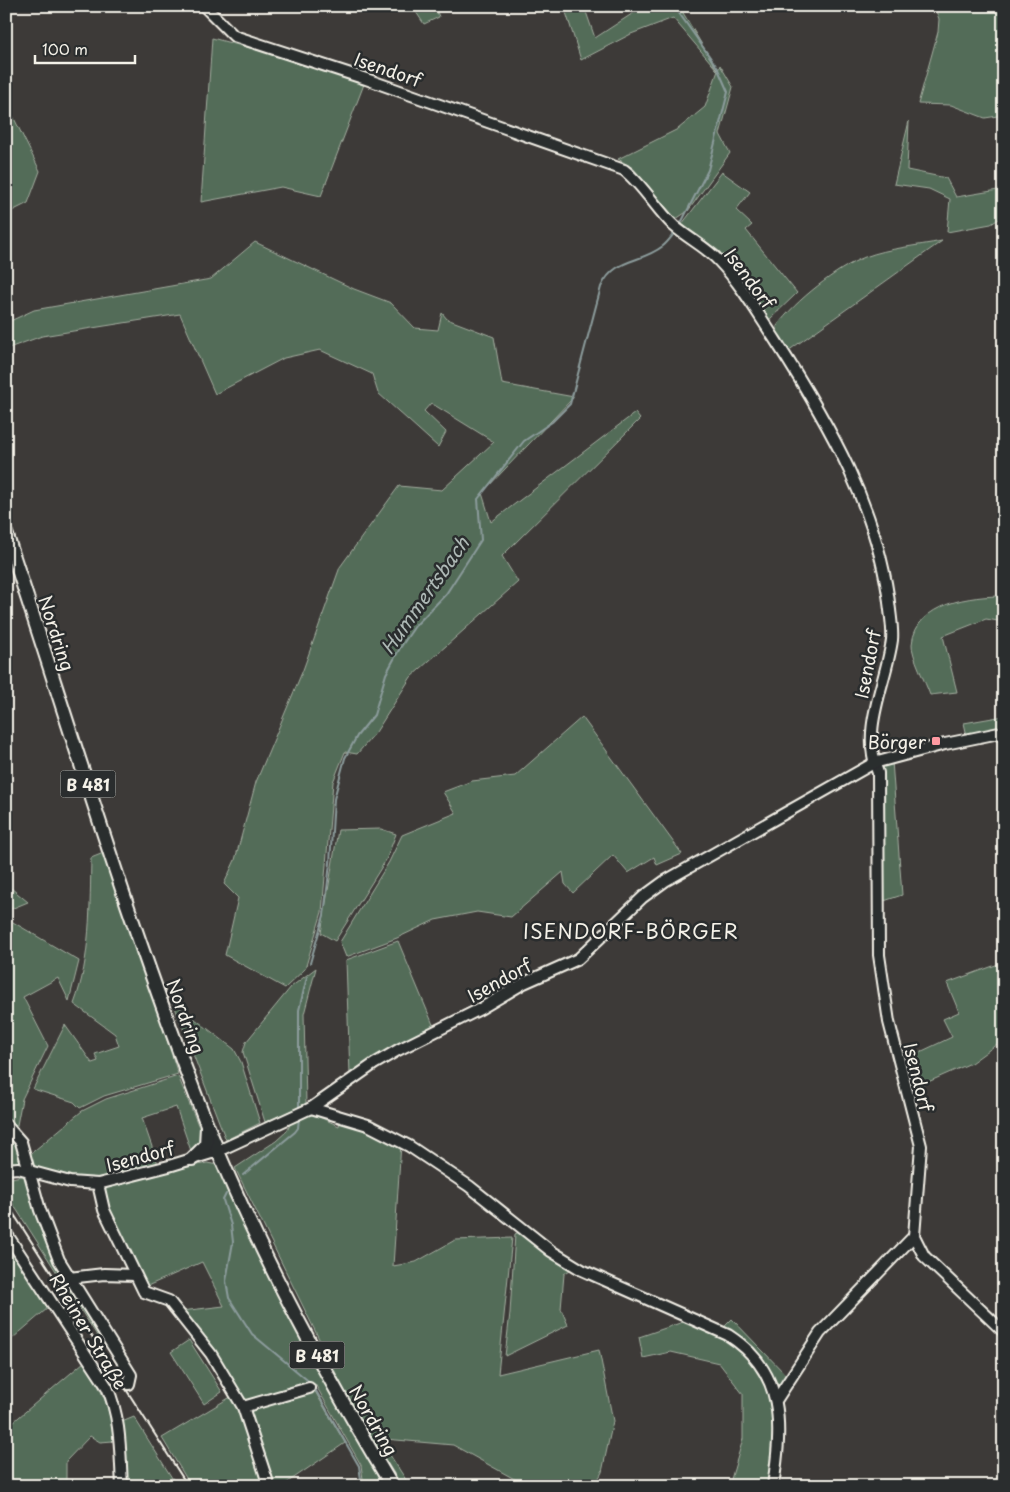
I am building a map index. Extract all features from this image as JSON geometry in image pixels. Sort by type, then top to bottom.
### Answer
[{"type":"main road","name":"Nordring","points":[[6,533],[109,848],[206,1122],[250,1220],[308,1336],[356,1427],[392,1486]]},
{"type":"main road","points":[[192,1159],[206,1145],[206,1122]]},
{"type":"street","name":"Isendorf","points":[[204,6],[234,36],[366,79],[617,166],[636,179],[678,229],[719,260],[814,400],[856,482],[875,536],[890,610],[892,638],[873,718],[874,763],[878,773],[879,955],[889,1022],[920,1146],[914,1236]]},
{"type":"street","name":"Isendorf","points":[[6,1169],[18,1168],[70,1182],[98,1184],[218,1151],[308,1110],[374,1064],[398,1050],[480,1009],[524,983],[578,959],[643,898],[665,881],[874,763],[945,744],[1004,732]]},
{"type":"street","points":[[308,1110],[368,1125],[410,1146],[469,1186],[551,1251],[582,1270],[736,1340],[743,1345],[768,1376],[777,1399],[779,1415],[773,1486]]},
{"type":"street","points":[[6,1125],[21,1142],[28,1170],[59,1260],[131,1375],[129,1384]]},
{"type":"street","points":[[98,1184],[104,1210],[144,1292],[169,1300],[211,1354],[243,1407],[269,1486]]},
{"type":"street","name":"Rheiner Straße","points":[[6,1233],[107,1387],[115,1406],[120,1430],[122,1486]]},
{"type":"street","points":[[777,1399],[820,1333],[914,1236],[924,1256],[1004,1332]]},
{"type":"street","points":[[69,1278],[104,1274],[135,1274]]},
{"type":"street","points":[[243,1407],[309,1388]]},
{"type":"green space","points":[[412,6],[435,6],[439,17],[424,24]]},
{"type":"green space","points":[[564,6],[584,6],[595,38],[644,6],[679,6],[717,70],[673,18],[631,34],[581,60]]},
{"type":"green space","points":[[934,6],[1004,6],[1004,70],[1001,72],[1004,79],[1004,115],[985,118],[951,105],[918,104],[938,32],[939,19]]},
{"type":"green space","points":[[212,38],[366,79],[321,196],[281,187],[201,202]]},
{"type":"green space","points":[[720,65],[733,87],[720,134],[730,153],[688,211],[676,219],[633,168],[618,159],[678,129],[705,107]]},
{"type":"green space","points":[[6,102],[40,171],[28,203],[6,214]]},
{"type":"green space","points":[[909,121],[907,170],[946,178],[956,197],[1004,189],[1004,216],[991,224],[947,232],[950,199],[929,189],[894,184]]},
{"type":"green space","points":[[722,172],[750,192],[736,210],[752,225],[746,230],[797,293],[769,320],[719,251],[682,224]]},
{"type":"green space","points":[[942,241],[788,351],[777,334],[777,326],[794,306],[817,286],[854,262],[884,251]]},
{"type":"green space","points":[[255,242],[354,289],[391,303],[415,328],[438,330],[442,313],[447,319],[494,337],[502,384],[574,397],[482,493],[491,522],[635,413],[640,419],[502,556],[518,582],[411,677],[376,732],[357,754],[345,752],[333,782],[322,912],[305,969],[285,988],[225,955],[238,898],[224,884],[235,860],[256,782],[303,670],[340,567],[399,486],[442,490],[494,442],[431,403],[424,411],[446,432],[438,447],[378,393],[372,374],[320,350],[284,358],[215,394],[180,314],[42,336],[6,349],[6,323],[34,310],[211,279]]},
{"type":"green space","points":[[1004,596],[1004,622],[986,619],[943,636],[957,692],[930,695],[912,649],[916,630],[924,619],[934,610],[947,604],[962,600]]},
{"type":"green space","points":[[1004,716],[1004,729],[967,736],[964,723]]},
{"type":"green space","points":[[582,717],[682,854],[657,865],[654,857],[628,873],[613,855],[573,893],[565,884],[563,872],[511,917],[477,912],[435,920],[397,938],[346,957],[340,942],[389,862],[402,835],[456,813],[443,792],[472,781],[515,776]]},
{"type":"green space","points":[[892,761],[902,895],[881,902],[881,764]]},
{"type":"green space","points":[[381,829],[396,834],[386,860],[335,941],[321,933],[338,830]]},
{"type":"green space","points":[[106,852],[178,1074],[104,1096],[80,1108],[74,1102],[33,1089],[65,1025],[92,1063],[98,1061],[95,1054],[119,1046],[115,1034],[74,1004],[80,987],[87,950],[91,858]]},
{"type":"green space","points":[[6,884],[28,902],[6,911]]},
{"type":"green space","points":[[6,918],[79,961],[69,1001],[58,978],[23,997],[48,1046],[22,1099],[16,1130],[6,1121]]},
{"type":"green space","points":[[398,941],[434,1027],[392,1047],[350,1075],[346,960]]},
{"type":"green space","points":[[1004,962],[1004,1039],[971,1063],[910,1090],[903,1060],[952,1037],[943,1019],[959,1012],[947,983]]},
{"type":"green space","points":[[316,968],[304,1014],[306,1104],[265,1122],[243,1052],[246,1042],[291,987]]},
{"type":"green space","points":[[173,1002],[234,1049],[241,1062],[260,1123],[226,1140]]},
{"type":"green space","points":[[178,1076],[201,1132],[199,1146],[191,1151],[176,1107],[142,1118],[158,1164],[95,1178],[67,1176],[31,1166],[29,1155],[82,1111],[106,1099]]},
{"type":"green space","points":[[311,1113],[339,1126],[340,1121],[366,1127],[401,1143],[393,1266],[416,1262],[455,1240],[512,1238],[498,1374],[599,1350],[613,1421],[602,1472],[595,1486],[527,1486],[453,1445],[385,1439],[390,1455],[410,1486],[402,1486],[354,1410],[235,1168],[276,1141],[287,1131],[291,1122]]},
{"type":"green space","points":[[6,1129],[16,1138],[22,1159],[16,1163],[6,1164]]},
{"type":"green space","points":[[207,1163],[218,1165],[387,1486],[364,1486],[361,1465],[315,1384],[245,1404],[181,1311],[224,1306],[202,1262],[145,1287],[107,1209],[101,1186]]},
{"type":"green space","points":[[27,1175],[39,1213],[103,1334],[98,1337],[6,1193],[6,1179]]},
{"type":"green space","points":[[519,1232],[573,1268],[564,1274],[561,1309],[568,1325],[505,1356],[515,1234]]},
{"type":"green space","points":[[6,1240],[48,1308],[6,1344]]},
{"type":"green space","points":[[732,1319],[788,1377],[774,1413],[768,1486],[729,1486],[743,1439],[743,1394],[719,1363],[671,1352],[643,1358],[639,1337],[686,1321],[716,1335]]},
{"type":"green space","points":[[189,1340],[222,1392],[204,1404],[171,1352]]},
{"type":"green space","points":[[84,1362],[96,1381],[108,1409],[113,1441],[100,1442],[90,1436],[66,1461],[66,1486],[6,1486],[6,1428]]},
{"type":"green space","points":[[313,1388],[345,1443],[282,1486],[271,1486],[245,1408]]},
{"type":"green space","points":[[234,1395],[267,1486],[191,1486],[162,1438]]},
{"type":"green space","points":[[134,1417],[177,1486],[126,1486],[122,1422]]},
{"type":"waterway","name":"Hummertsbach","points":[[674,6],[717,67],[728,92],[708,170],[680,225]]},
{"type":"waterway","name":"Hummertsbach","points":[[310,963],[324,915],[330,863],[334,799],[345,758],[357,736],[374,715],[386,674],[415,626],[446,594],[481,540],[478,499],[524,441],[552,422],[570,404],[601,287],[607,277],[613,270],[654,252],[663,246],[676,231]]},
{"type":"waterway","name":"Hummertsbach","points":[[299,1108],[299,1010],[307,977]]},
{"type":"waterway","name":"Hummertsbach","points":[[243,1175],[295,1132],[298,1128],[299,1118]]},
{"type":"waterway","name":"Hummertsbach","points":[[226,1194],[223,1200],[231,1225],[233,1242],[226,1281],[229,1298],[252,1334],[312,1384],[359,1466],[362,1486]]},
{"type":"railway","points":[[6,1202],[188,1486]]},
{"type":"place","name":"Börger","points":[[936,741]]},
{"type":"district","name":"ISENDORF-BÖRGER","points":[[631,931]]}]
